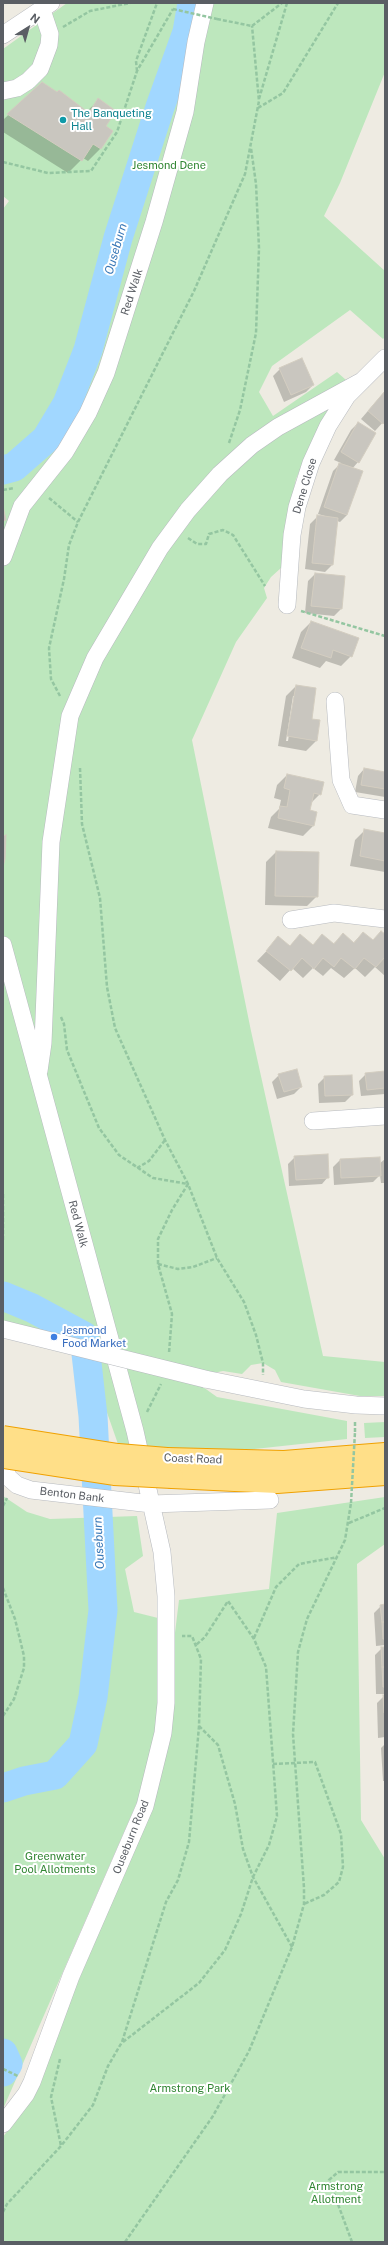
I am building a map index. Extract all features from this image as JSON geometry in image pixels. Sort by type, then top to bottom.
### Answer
[{"type":"highway","name":"Coast Road","points":[[3,1438],[118,1455],[169,1468],[277,1482],[385,1474]]},
{"type":"highway","name":"Coast Road","points":[[3,1457],[114,1474],[169,1468],[284,1462],[385,1454]]},
{"type":"street","name":"Red Walk","points":[[3,557],[22,506],[65,452],[79,430],[106,373],[154,222],[185,112],[196,42],[205,3]]},
{"type":"street","points":[[3,35],[47,7],[50,34],[49,45],[40,69],[22,85],[3,90]]},
{"type":"street","name":"Dene Close","points":[[287,605],[292,535],[297,508],[311,463],[328,426],[347,396],[385,358]]},
{"type":"street","points":[[38,1077],[43,1043],[51,842],[70,716],[95,658],[116,619],[160,548],[176,526],[220,474],[236,459],[272,431],[362,381]]},
{"type":"street","points":[[335,701],[341,780],[352,804],[385,810]]},
{"type":"street","points":[[291,920],[334,913],[385,919]]},
{"type":"street","name":"Red Walk","points":[[3,945],[135,1431],[151,1504]]},
{"type":"street","points":[[313,1121],[385,1116]]},
{"type":"street","points":[[3,1329],[205,1379],[261,1391],[356,1405],[385,1406]]},
{"type":"street","name":"Benton Bank","points":[[3,1466],[9,1478],[23,1488],[69,1494],[151,1504],[270,1500]]},
{"type":"street","name":"Ouseburn Road","points":[[3,2124],[26,2094],[32,2082],[66,1988],[145,1806],[163,1733],[166,1703],[164,1568],[151,1504]]},
{"type":"path","points":[[50,34],[90,11],[130,3]]},
{"type":"path","points":[[137,71],[136,61],[157,3]]},
{"type":"path","points":[[252,26],[282,3]]},
{"type":"path","points":[[62,700],[52,679],[49,648],[64,578],[69,545],[78,522],[194,291],[245,174],[257,108],[287,3]]},
{"type":"path","points":[[257,108],[283,93],[338,3]]},
{"type":"path","points":[[3,162],[48,173],[91,171],[117,132],[137,71],[173,9],[252,26]]},
{"type":"path","points":[[252,26],[259,101]]},
{"type":"path","points":[[240,410],[256,332],[259,248],[256,184],[250,146]]},
{"type":"path","points":[[36,488],[78,522]]},
{"type":"path","points":[[176,526],[188,539],[197,544],[206,544],[209,534],[223,530],[234,535],[265,586]]},
{"type":"path","points":[[287,605],[303,612],[385,636]]},
{"type":"path","points":[[80,767],[82,824],[100,898],[107,987],[115,1028],[165,1140],[188,1184],[217,1258],[244,1302],[256,1334],[264,1364],[261,1391]]},
{"type":"path","points":[[44,999],[56,1005],[64,1024],[67,1050],[99,1128],[119,1155],[136,1168],[153,1178],[188,1184]]},
{"type":"path","points":[[136,1168],[148,1161],[165,1140]]},
{"type":"path","points":[[169,1361],[172,1314],[158,1264],[158,1239],[172,1210],[188,1184]]},
{"type":"path","points":[[3,1194],[3,1240]]},
{"type":"path","points":[[158,1264],[178,1269],[193,1267],[217,1258]]},
{"type":"path","points":[[135,1431],[148,1410],[161,1383]]},
{"type":"path","points":[[125,2242],[216,2110],[249,2051],[292,1947],[304,1904],[293,1734],[298,1652],[307,1619],[338,1557],[349,1523],[355,1432]]},
{"type":"path","points":[[349,1523],[385,1508]]},
{"type":"path","points":[[254,1639],[276,1587],[299,1564],[338,1557]]},
{"type":"path","points":[[3,1588],[15,1619],[24,1656],[24,1668],[14,1699],[3,1716]]},
{"type":"path","points":[[122,2042],[199,1983],[221,1956],[241,1914],[253,1877],[269,1845],[277,1816],[266,1667],[254,1639],[228,1601],[205,1637],[196,1645]]},
{"type":"path","points":[[3,2212],[8,2204],[61,2146],[93,2105],[108,2066],[122,2042],[166,1902],[178,1880],[189,1842],[198,1726],[201,1659],[192,1636],[165,1636]]},
{"type":"path","points":[[198,1726],[218,1745],[235,1804],[243,1849],[253,1877],[292,1947]]},
{"type":"path","points":[[273,1764],[315,1762],[341,1834],[343,1867],[339,1882],[324,1895],[304,1904]]},
{"type":"path","points":[[3,2069],[20,2077]]},
{"type":"path","points":[[54,2109],[61,2146]]},
{"type":"path","points":[[352,2242],[329,2180],[338,2172],[385,2172]]},
{"type":"green space","name":"Jesmond Dene","points":[[67,3],[385,3],[385,72],[340,183],[324,216],[385,271],[385,337],[383,339],[350,310],[272,366],[259,392],[273,416],[337,372],[346,380],[320,424],[296,479],[290,506],[281,568],[271,577],[264,588],[267,598],[236,642],[192,740],[251,1031],[323,1356],[385,1362],[385,1396],[360,1396],[281,1382],[275,1370],[263,1363],[251,1365],[242,1374],[223,1371],[213,1373],[203,1387],[217,1397],[347,1421],[347,1439],[236,1451],[164,1450],[118,1444],[82,1341],[3,1322],[3,209],[9,201],[3,196],[3,49]]},
{"type":"green space","points":[[385,1422],[385,1437],[365,1438],[364,1423]]},
{"type":"green space","name":"Greenwater Pool Allotments","points":[[3,1496],[27,1512],[50,1519],[137,1516],[143,1556],[125,1569],[134,1612],[158,1618],[159,1669],[156,1727],[145,1784],[3,2109]]},
{"type":"green space","name":"Armstrong Park","points":[[385,1497],[385,1544],[357,1564],[361,1820],[385,1859],[385,2242],[3,2242],[3,2137],[27,2104],[129,1859],[174,1641],[179,1600],[269,1589],[277,1513]]},
{"type":"building","name":"The Banqueting Hall","points":[[42,82],[57,92],[59,90],[89,113],[98,98],[116,111],[106,126],[113,131],[101,149],[93,144],[82,161],[7,114]]},
{"type":"building","points":[[302,358],[314,385],[291,395],[279,368]]},
{"type":"building","points":[[385,391],[385,422],[383,424],[368,411]]},
{"type":"building","points":[[358,422],[376,433],[359,463],[341,452]]},
{"type":"building","points":[[339,463],[363,471],[347,515],[324,507]]},
{"type":"building","points":[[3,506],[6,520],[3,521]]},
{"type":"building","points":[[317,515],[338,518],[333,565],[312,563]]},
{"type":"building","points":[[315,573],[345,576],[342,609],[311,606]]},
{"type":"building","points":[[311,621],[359,638],[352,657],[333,650],[331,658],[301,648]]},
{"type":"building","points":[[296,685],[316,688],[312,719],[320,720],[317,741],[287,736]]},
{"type":"building","points":[[364,768],[385,772],[385,789],[361,785]]},
{"type":"building","points":[[287,774],[324,782],[321,795],[314,793],[310,810],[317,812],[314,826],[278,818],[280,806],[287,807],[290,790],[284,788]]},
{"type":"building","points":[[364,829],[385,833],[385,861],[360,856]]},
{"type":"building","points":[[6,835],[5,859],[3,867],[3,836]]},
{"type":"building","points":[[276,851],[319,852],[318,897],[275,896]]},
{"type":"building","points":[[381,931],[385,934],[385,957],[376,967],[364,958],[355,969],[341,958],[334,967],[323,958],[314,969],[302,958],[291,971],[266,951],[278,936],[290,946],[300,934],[313,945],[322,934],[334,944],[343,933],[354,943],[363,932],[373,940]]},
{"type":"building","points":[[297,1069],[302,1087],[284,1092],[278,1074]]},
{"type":"building","points":[[385,1071],[385,1088],[367,1090],[365,1073]]},
{"type":"building","points":[[352,1075],[353,1095],[325,1096],[324,1076]]},
{"type":"building","points":[[328,1154],[329,1178],[296,1180],[294,1156]]},
{"type":"building","points":[[380,1157],[381,1176],[341,1178],[340,1159]]},
{"type":"building","points":[[385,1604],[385,1622],[382,1622],[380,1605]]},
{"type":"building","points":[[382,1622],[385,1622],[385,1639],[383,1639]]},
{"type":"building","points":[[381,1647],[385,1647],[385,1667],[382,1667]]},
{"type":"building","points":[[382,1667],[385,1667],[385,1687],[383,1687]]},
{"type":"building","points":[[383,1695],[385,1695],[385,1713],[384,1713]]},
{"type":"waterway","name":"Ouseburn","points":[[3,470],[14,467],[46,439],[67,404],[88,350],[118,238],[160,107],[187,32],[192,3]]},
{"type":"waterway","name":"Ouseburn","points":[[3,1296],[32,1308],[84,1336],[93,1416],[103,1610],[93,1697],[83,1744],[55,1775],[24,1781],[3,1788]]},
{"type":"waterway","name":"Ouseburn","points":[[3,2053],[8,2064],[3,2072]]},
{"type":"place","name":"The Banqueting Hall","points":[[63,120]]},
{"type":"place","name":"Jesmond Food Market","points":[[54,1337]]},
{"type":"park label","name":"Armstrong Allotment","points":[[336,2193]]}]
